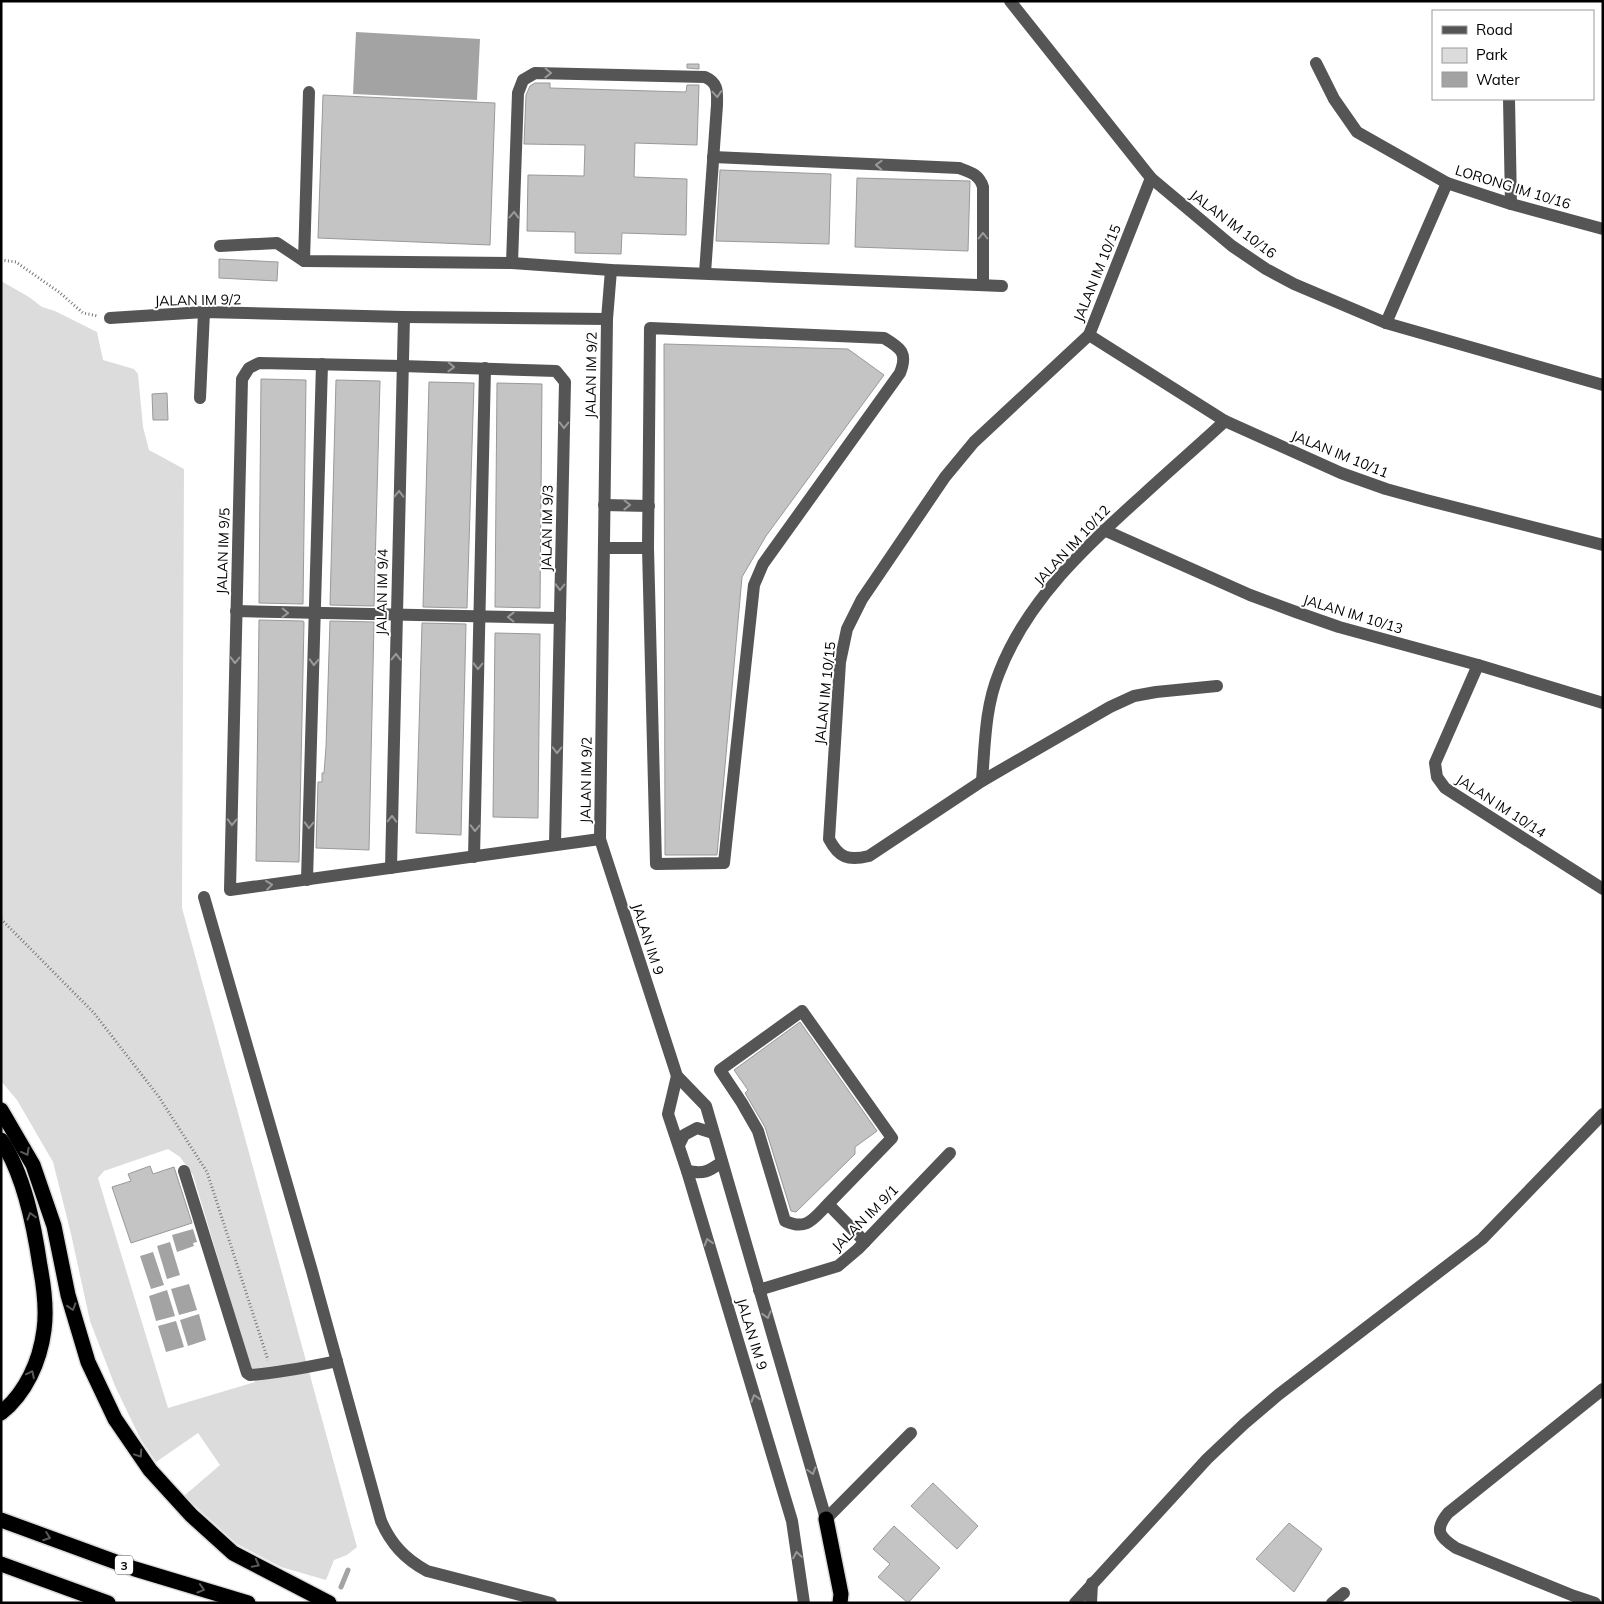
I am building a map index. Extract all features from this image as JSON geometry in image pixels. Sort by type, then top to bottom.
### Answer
[{"type":"highway","points":[[1,1110],[33,1165],[54,1226],[68,1295],[88,1362],[115,1419],[150,1470],[191,1515],[233,1553],[329,1603]]},
{"type":"highway","points":[[1,1140],[7,1148],[23,1189],[31,1218],[45,1296],[44,1330],[37,1361],[25,1387],[8,1408],[1,1412]]},
{"type":"highway","points":[[826,1519],[841,1594],[840,1603]]},
{"type":"highway","name":"3","points":[[1,1520],[136,1569],[248,1603]]},
{"type":"highway","points":[[1,1564],[108,1603]]},
{"type":"street","name":"JALAN IM 10/16","points":[[1010,1],[1151,178],[1232,246],[1266,269],[1294,284],[1386,323],[1603,385]]},
{"type":"street","name":"LORONG IM 10/16","points":[[1316,63],[1334,100],[1356,132],[1447,183],[1511,204],[1603,229]]},
{"type":"street","points":[[512,263],[518,93],[523,80],[535,73],[706,77],[717,86],[717,105],[705,273]]},
{"type":"street","points":[[304,261],[309,92]]},
{"type":"street","points":[[1509,100],[1511,204]]},
{"type":"street","points":[[714,157],[959,168],[975,174],[981,180],[983,187],[983,285]]},
{"type":"street","name":"JALAN IM 10/15","points":[[1151,178],[1089,335],[974,442],[945,477],[862,599],[847,629],[840,662],[829,839],[834,849],[839,854],[848,858],[855,859],[869,856],[982,781],[1110,707],[1134,696],[1217,686]]},
{"type":"street","points":[[1386,323],[1447,183]]},
{"type":"street","points":[[220,246],[277,243],[304,261],[512,263],[611,270],[1002,286]]},
{"type":"street","points":[[607,319],[611,270]]},
{"type":"street","points":[[200,398],[204,312]]},
{"type":"street","name":"JALAN IM 9/2","points":[[110,318],[204,312],[404,317],[607,319],[600,839]]},
{"type":"street","name":"JALAN IM 9/4","points":[[391,868],[404,317]]},
{"type":"street","points":[[650,328],[884,338],[897,345],[904,362],[900,373],[763,564],[754,585],[724,863],[656,864],[648,548],[650,328]]},
{"type":"street","name":"JALAN IM 10/11","points":[[1089,335],[1225,421],[1341,473],[1386,489],[1603,545]]},
{"type":"street","name":"JALAN IM 9/5","points":[[308,880],[230,890],[242,379],[249,368],[259,363],[402,366]]},
{"type":"street","points":[[322,364],[308,880],[600,839]]},
{"type":"street","name":"JALAN IM 9/3","points":[[402,366],[556,371],[565,382],[556,844]]},
{"type":"street","points":[[474,857],[485,368]]},
{"type":"street","name":"JALAN IM 10/12","points":[[982,781],[987,714],[998,673],[1017,634],[1066,569],[1104,530],[1225,421]]},
{"type":"street","points":[[604,504],[649,506]]},
{"type":"street","name":"JALAN IM 10/13","points":[[1104,530],[1250,594],[1339,627],[1478,665],[1603,703]]},
{"type":"street","points":[[604,548],[648,548]]},
{"type":"street","points":[[236,611],[560,618]]},
{"type":"street","name":"JALAN IM 10/14","points":[[1478,665],[1435,763],[1437,777],[1445,788],[1603,890]]},
{"type":"street","name":"JALAN IM 9","points":[[600,839],[677,1076],[706,1106],[826,1519]]},
{"type":"street","points":[[204,897],[381,1521],[388,1536],[411,1562],[427,1571],[551,1603]]},
{"type":"street","points":[[802,1011],[892,1138],[828,1204],[809,1223],[795,1225],[785,1220],[758,1132],[742,1103],[720,1070],[802,1011]]},
{"type":"street","name":"JALAN IM 9","points":[[677,1076],[668,1114],[687,1171],[792,1521],[804,1603]]},
{"type":"street","points":[[1075,1603],[1207,1459],[1244,1424],[1293,1384],[1482,1239],[1602,1116]]},
{"type":"street","points":[[679,1145],[684,1135],[697,1128],[713,1132]]},
{"type":"street","name":"JALAN IM 9/1","points":[[759,1290],[838,1266],[865,1242],[950,1153]]},
{"type":"street","points":[[687,1171],[700,1174],[711,1170],[722,1162]]},
{"type":"street","points":[[184,1171],[248,1373],[250,1375],[272,1374],[337,1361]]},
{"type":"street","points":[[828,1204],[865,1242]]},
{"type":"street","points":[[1595,1603],[1456,1548],[1445,1542],[1440,1533],[1440,1522],[1448,1513],[1603,1390]]},
{"type":"street","points":[[826,1519],[911,1433]]},
{"type":"street","points":[[1091,1603],[1092,1583]]},
{"type":"street","points":[[1332,1603],[1344,1593]]},
{"type":"path","points":[[1,260],[16,262],[59,292],[83,313],[110,318]]},
{"type":"path","points":[[1,919],[94,1013],[159,1097],[207,1172],[272,1374]]},
{"type":"green space","points":[[1,281],[42,307],[55,311],[97,332],[103,360],[134,369],[138,374],[143,427],[149,450],[184,469],[182,908],[357,1547],[347,1555],[334,1560],[326,1580],[281,1567],[237,1544],[184,1496],[220,1465],[198,1433],[156,1462],[141,1440],[115,1386],[90,1321],[53,1162],[17,1100],[1,1081]],"holes":[[[168,1149],[180,1157],[193,1175],[255,1382],[168,1408],[98,1178],[104,1171]]]},
{"type":"water","points":[[356,32],[480,39],[477,100],[353,94]]},
{"type":"water","points":[[193,1229],[197,1242],[193,1243],[194,1246],[177,1252],[172,1235]]},
{"type":"water","points":[[170,1242],[180,1275],[167,1279],[157,1246]]},
{"type":"water","points":[[153,1252],[164,1285],[151,1289],[140,1256]]},
{"type":"water","points":[[189,1284],[197,1310],[179,1315],[171,1289]]},
{"type":"water","points":[[167,1290],[175,1316],[156,1321],[149,1296]]},
{"type":"water","points":[[199,1314],[206,1340],[188,1346],[180,1320]]},
{"type":"water","points":[[176,1321],[184,1347],[166,1352],[158,1326]]},
{"type":"building","points":[[687,64],[699,64],[699,69],[687,68]]},
{"type":"building","points":[[535,83],[550,83],[550,88],[686,92],[687,85],[699,85],[697,145],[635,143],[634,177],[687,179],[686,235],[622,233],[621,254],[575,253],[575,232],[527,231],[528,175],[584,176],[585,145],[524,144],[526,95],[530,86]]},
{"type":"building","points":[[323,95],[495,103],[490,245],[318,238]]},
{"type":"building","points":[[720,170],[831,174],[829,244],[716,241]]},
{"type":"building","points":[[857,178],[970,181],[968,251],[855,247]]},
{"type":"building","points":[[219,259],[278,262],[277,281],[219,278]]},
{"type":"building","points":[[664,344],[848,349],[884,375],[766,536],[742,577],[717,855],[665,855]]},
{"type":"building","points":[[261,379],[306,380],[303,604],[259,603]]},
{"type":"building","points":[[336,380],[380,381],[374,606],[330,605]]},
{"type":"building","points":[[429,382],[474,383],[467,608],[423,607]]},
{"type":"building","points":[[497,383],[542,384],[540,608],[495,607]]},
{"type":"building","points":[[167,393],[168,420],[153,420],[152,394]]},
{"type":"building","points":[[259,620],[304,622],[299,862],[256,861]]},
{"type":"building","points":[[330,621],[374,622],[369,850],[316,848],[318,782],[322,782],[326,747]]},
{"type":"building","points":[[422,623],[466,624],[461,835],[416,833]]},
{"type":"building","points":[[495,633],[540,634],[538,818],[493,817]]},
{"type":"building","points":[[800,1022],[877,1131],[855,1147],[855,1154],[796,1212],[791,1211],[765,1127],[745,1093],[748,1090],[734,1070]]},
{"type":"building","points":[[150,1166],[153,1174],[174,1167],[192,1223],[131,1243],[112,1187],[131,1181],[128,1174]]},
{"type":"building","points":[[933,1483],[978,1526],[957,1549],[911,1506]]},
{"type":"building","points":[[1289,1523],[1322,1549],[1294,1592],[1256,1559]]},
{"type":"building","points":[[894,1526],[940,1568],[908,1603],[878,1577],[890,1564],[873,1549]]},
{"type":"waterway","points":[[341,1587],[348,1570]]}]
